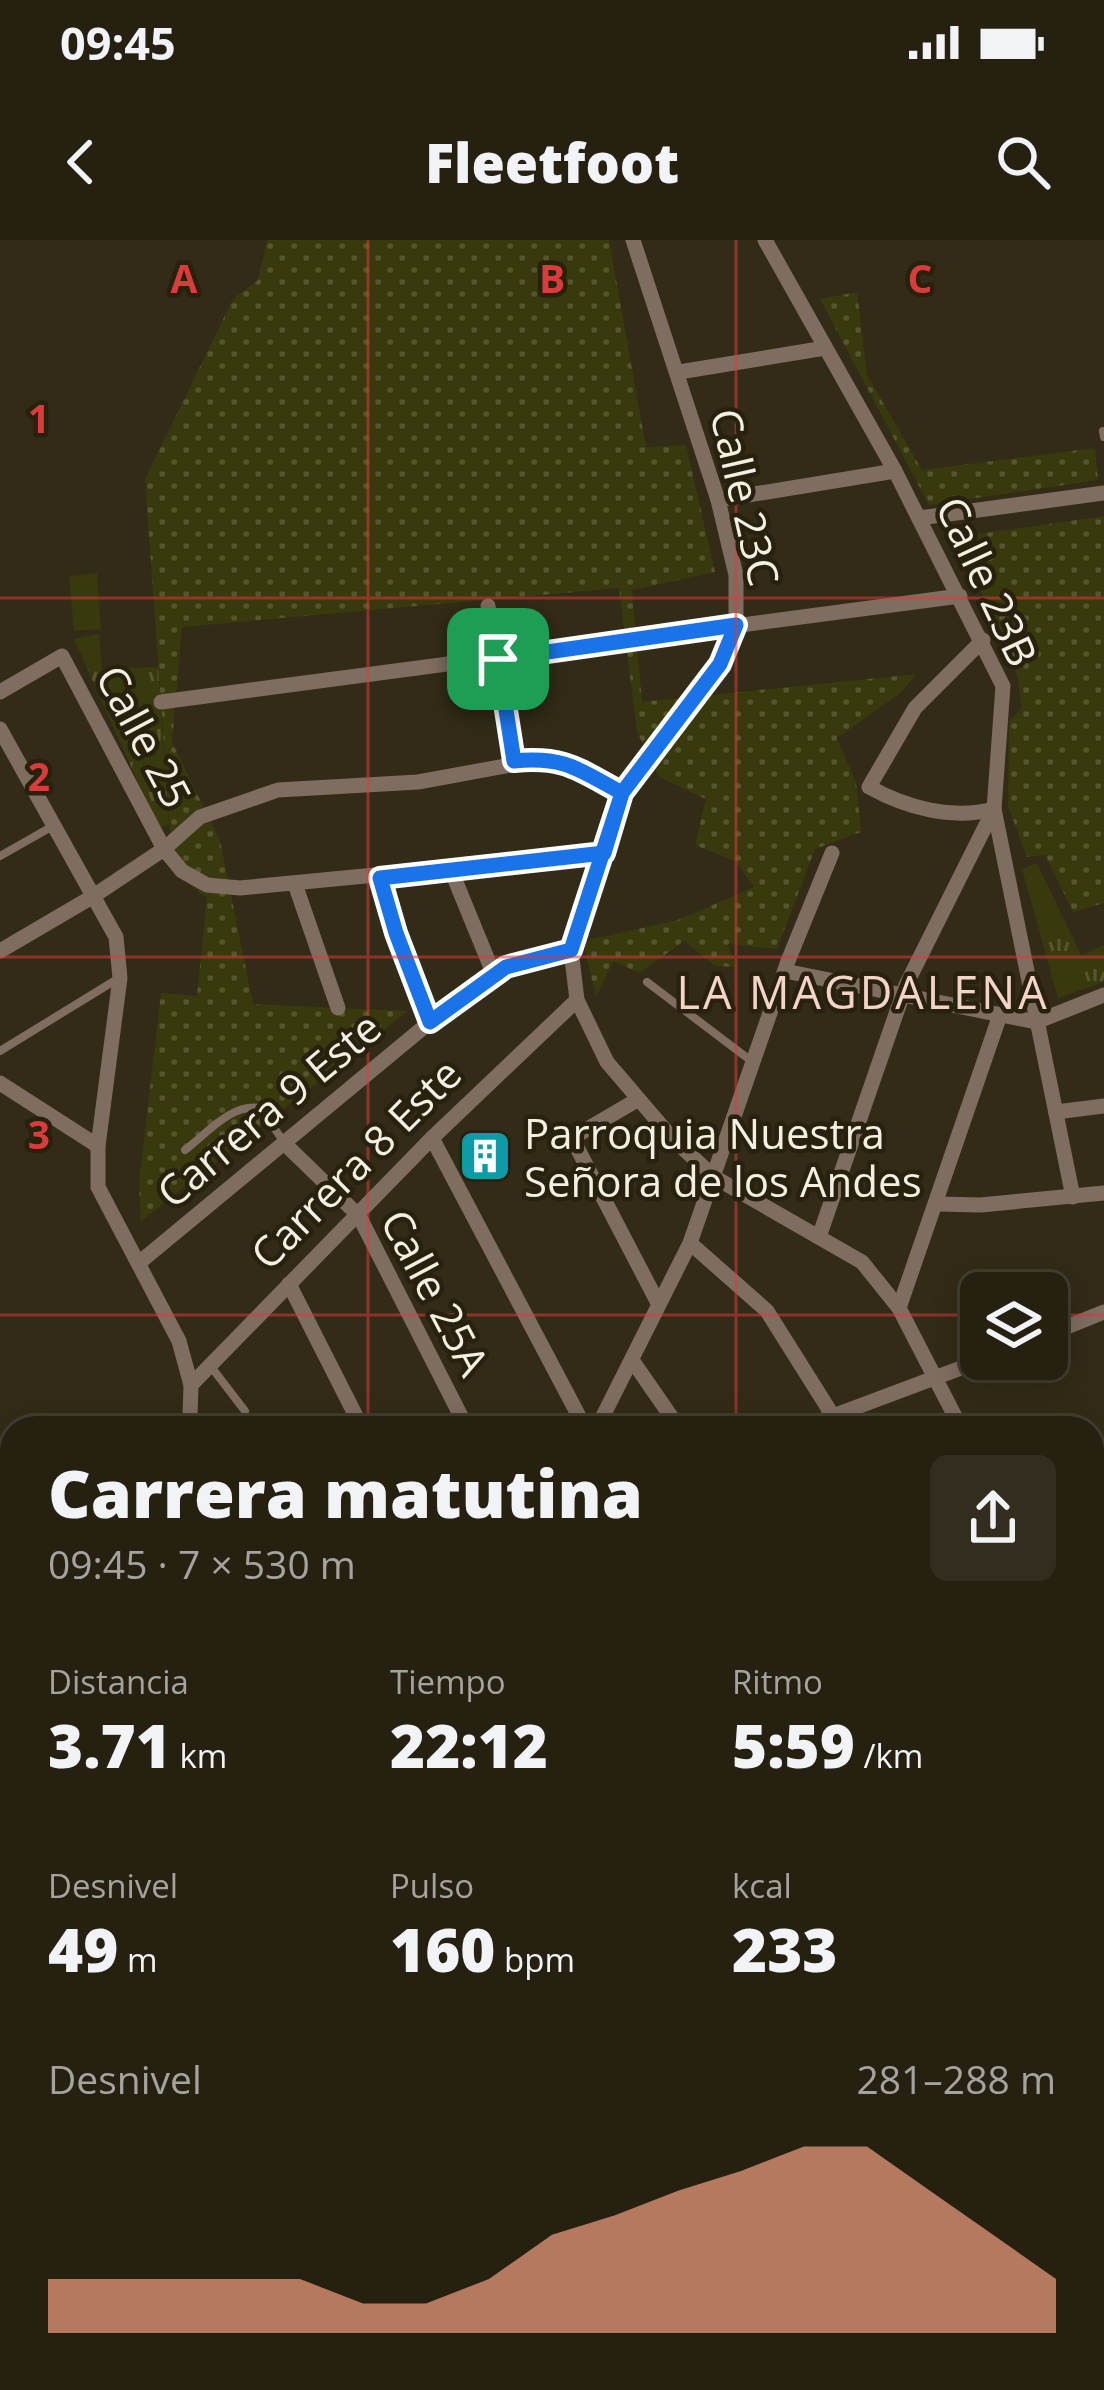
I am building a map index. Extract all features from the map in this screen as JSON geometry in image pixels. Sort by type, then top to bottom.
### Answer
[{"type":"street","name":"Calle 23C","points":[[571,950],[622,793],[720,664],[736,625],[736,575],[718,500],[633,240]]},
{"type":"street","name":"Calle 23B","points":[[765,240],[803,292],[825,348],[895,471],[1003,686],[994,809],[1072,1197]]},
{"type":"street","points":[[679,372],[825,348]]},
{"type":"street","points":[[718,500],[895,471]]},
{"type":"street","points":[[919,518],[1104,494]]},
{"type":"street","points":[[161,702],[960,596]]},
{"type":"street","points":[[488,606],[514,761]]},
{"type":"street","points":[[983,640],[915,708],[869,787],[894,800],[966,816],[994,809]]},
{"type":"street","name":"Calle 25","points":[[0,692],[62,656],[164,849]]},
{"type":"street","points":[[0,729],[7,760],[53,826],[116,937],[120,978],[98,1146],[98,1186],[178,1341],[191,1385],[190,1416]]},
{"type":"street","points":[[0,951],[164,849],[200,817],[278,790],[418,782],[549,758],[622,793]]},
{"type":"street","points":[[819,1237],[902,995],[994,809]]},
{"type":"street","points":[[164,849],[182,871],[207,885],[240,888],[604,853]]},
{"type":"street","points":[[592,1416],[632,1360],[690,1244],[785,971],[832,853]]},
{"type":"street","points":[[451,870],[494,975]]},
{"type":"street","points":[[380,878],[430,1022]]},
{"type":"street","points":[[296,884],[338,1008]]},
{"type":"street","points":[[571,950],[577,1000],[607,1062],[637,1100],[714,1177],[862,1262],[899,1308],[956,1416]]},
{"type":"street","name":"Carrera 9 Este","points":[[140,1262],[430,1022],[494,975],[506,967],[571,950]]},
{"type":"street","points":[[785,971],[1036,1022],[1104,994]]},
{"type":"street","name":"Carrera 8 Este","points":[[191,1385],[432,1138],[577,1000]]},
{"type":"street","points":[[899,1308],[1000,1015]]},
{"type":"street","points":[[0,1083],[98,1146]]},
{"type":"street","points":[[637,1100],[572,1138],[658,1300]]},
{"type":"street","points":[[1055,1112],[1104,1106]]},
{"type":"street","points":[[432,1138],[580,1416]]},
{"type":"street","name":"Calle 25A","points":[[284,1143],[359,1216],[461,1416]]},
{"type":"street","points":[[937,1204],[981,1205],[1104,1193]]},
{"type":"street","points":[[690,1244],[767,1311],[833,1416],[960,1369]]},
{"type":"street","points":[[289,1284],[356,1416]]},
{"type":"street","points":[[1068,1327],[1104,1312]]},
{"type":"street","points":[[632,1360],[671,1416]]},
{"type":"lane","points":[[0,856],[53,826]]},
{"type":"lane","points":[[0,1051],[120,978]]},
{"type":"lane","points":[[647,982],[755,1064]]},
{"type":"lane","points":[[185,1150],[238,1109],[251,1106],[260,1108],[284,1143]]},
{"type":"lane","points":[[211,1366],[245,1411]]},
{"type":"green space","points":[[267,240],[609,240],[646,447],[686,445],[715,572],[632,590],[642,702],[917,674],[899,694],[837,738],[856,782],[861,832],[815,849],[777,949],[728,944],[736,967],[715,966],[684,941],[639,973],[613,961],[596,998],[583,941],[678,920],[754,887],[735,861],[695,845],[706,799],[659,777],[637,732],[619,588],[182,627],[172,742],[220,841],[253,1004],[408,1011],[141,1221],[139,1183],[161,993],[197,996],[207,898],[173,871],[145,479],[233,299],[258,280]]},
{"type":"green space","points":[[857,292],[867,375],[922,470],[1095,448],[1098,480],[929,505],[820,299]]},
{"type":"green space","points":[[1104,516],[1104,903],[1073,912],[1045,855],[1027,857],[1008,806],[1009,721],[1021,709],[1019,687],[996,620],[951,538]]},
{"type":"green space","points":[[97,573],[101,629],[74,631],[69,576]]},
{"type":"green space","points":[[99,634],[102,669],[158,667],[169,825],[158,827],[74,639]]},
{"type":"green space","points":[[1037,863],[1081,955],[1104,945],[1104,982],[1058,998],[1022,869]]},
{"type":"place","name":"Parroquia Nuestra Señora de los Andes","points":[[485,1156]]},
{"type":"district","name":"LA MAGDALENA","points":[[863,991]]},
{"type":"route","points":[[498,659],[514,761],[549,758],[564,762],[622,793],[604,853],[380,878],[430,1022],[506,967],[571,950],[604,853],[622,793],[720,664],[736,625],[498,659]]}]
